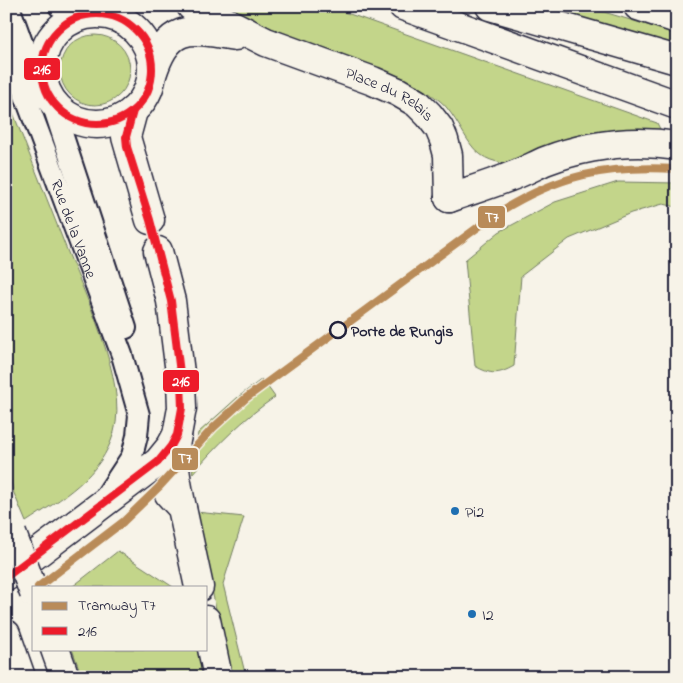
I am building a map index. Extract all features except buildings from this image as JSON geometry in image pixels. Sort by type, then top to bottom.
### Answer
[{"type":"main road","name":"Place du Relais","points":[[191,6],[201,9],[266,42],[373,81],[418,103],[430,115],[439,128],[444,140],[448,155],[449,198],[518,174],[562,156],[600,146],[634,143],[677,146]]},
{"type":"main road","points":[[403,6],[677,105]]},
{"type":"main road","points":[[490,6],[677,60]]},
{"type":"main road","points":[[638,6],[677,18]]},
{"type":"main road","points":[[98,12],[124,21],[136,30],[146,44],[151,58],[152,75],[149,88],[133,111],[120,119],[105,123],[90,123],[75,119],[62,111],[48,93],[42,72],[43,58],[47,44],[66,23],[79,16],[98,12]]},
{"type":"main road","name":"Place du Relais","points":[[152,75],[159,53],[166,44],[181,33],[201,30],[266,42]]},
{"type":"main road","points":[[133,111],[126,137],[150,220]]},
{"type":"main road","points":[[158,251],[171,301],[181,381],[182,408],[173,453],[175,501],[199,586]]},
{"type":"main road","points":[[6,577],[96,509],[126,479],[158,462],[166,454],[177,435]]},
{"type":"main road","points":[[126,479],[152,483],[175,501]]},
{"type":"main road","points":[[9,526],[32,588]]},
{"type":"main road","points":[[208,630],[218,677]]},
{"type":"main road","points":[[8,638],[21,677]]},
{"type":"main road","points":[[55,650],[65,677]]},
{"type":"street","name":"Rue de la Vanne","points":[[9,6],[28,58],[48,93],[134,352],[138,376],[140,422],[126,479]]},
{"type":"street","points":[[59,6],[98,12]]},
{"type":"street","name":"Rue de la Vanne","points":[[6,45],[122,355],[139,415]]},
{"type":"green space","points":[[212,6],[327,6],[657,123],[661,131],[519,164],[490,160],[474,148],[444,105],[419,86]]},
{"type":"green space","points":[[542,6],[584,6],[677,34],[677,48]]},
{"type":"green space","points":[[95,35],[108,38],[120,45],[127,57],[130,70],[127,83],[120,95],[108,102],[95,105],[82,102],[70,95],[63,83],[60,70],[63,57],[70,45],[82,38]]},
{"type":"green space","points":[[6,95],[101,336],[115,388],[117,411],[114,432],[108,448],[90,474],[66,495],[26,522],[13,491],[6,457]]},
{"type":"green space","points":[[618,182],[677,183],[677,207],[663,204],[631,213],[569,239],[521,276],[514,366],[494,373],[475,366],[465,260],[499,232],[555,202]]},
{"type":"green space","points":[[262,379],[275,397],[231,433],[192,474],[198,433],[238,397]]},
{"type":"green space","points":[[196,512],[244,517],[223,584],[246,677],[230,677]]},
{"type":"green space","points":[[118,551],[171,586],[73,586]]},
{"type":"green space","points":[[72,650],[197,650],[203,677],[82,677]]},
{"type":"tram line","name":"T7","points":[[39,586],[123,522],[159,487],[213,428],[246,398],[496,214],[540,190],[582,175],[627,169],[677,169]]},
{"type":"transit line","name":"216","points":[[97,14],[118,18],[136,30],[148,48],[152,69],[148,90],[136,108],[118,120],[97,124],[76,120],[58,108],[46,90],[42,69],[46,48],[58,30],[76,18],[97,14]]},
{"type":"transit line","name":"216","points":[[6,577],[158,462],[177,435],[182,408],[181,381],[171,301],[150,220],[127,147],[126,137],[133,111]]},
{"type":"place","name":"Porte de Rungis","points":[[338,330]]},
{"type":"place","name":"Pi2","points":[[455,511]]},
{"type":"place","name":"I2","points":[[472,614]]}]
